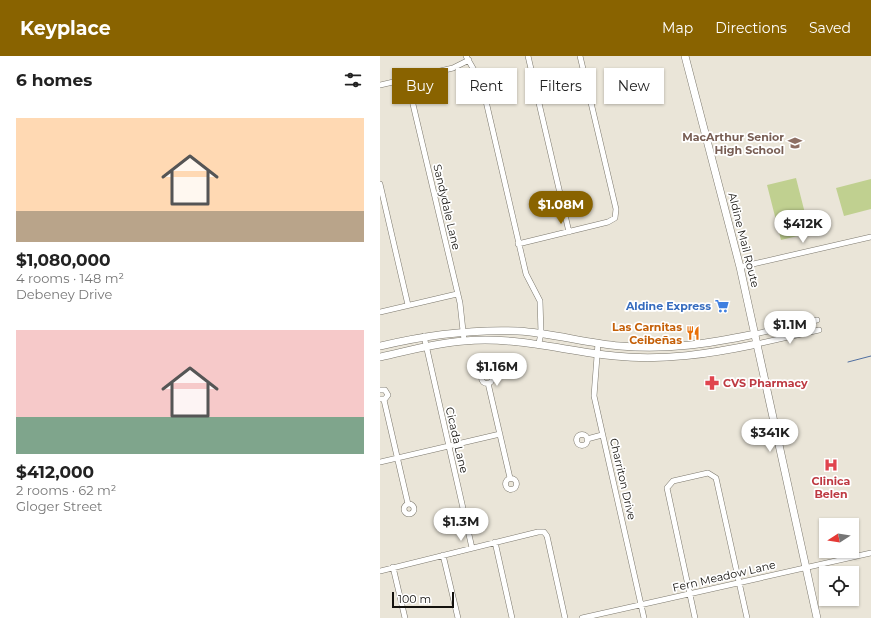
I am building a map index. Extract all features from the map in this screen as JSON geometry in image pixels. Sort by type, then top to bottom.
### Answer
[{"type":"main road","name":"Aldine Mail Route","points":[[685,56],[740,267],[817,618]]},
{"type":"main road","points":[[380,346],[424,336],[463,331],[541,333],[620,346],[678,347],[755,334]]},
{"type":"main road","points":[[380,357],[426,346],[464,340],[495,340],[539,343],[597,353],[643,358],[678,357],[716,353],[757,344]]},
{"type":"main road","points":[[678,347],[678,357]]},
{"type":"street","points":[[528,56],[568,232]]},
{"type":"street","points":[[518,244],[608,222],[615,218],[616,209],[580,56]]},
{"type":"street","points":[[448,69],[453,68],[468,58],[482,84],[526,274],[540,301],[541,333],[539,343]]},
{"type":"street","points":[[380,85],[392,82]]},
{"type":"street","name":"Sandydale Lane","points":[[413,104],[457,294],[464,340]]},
{"type":"street","points":[[380,184],[408,305]]},
{"type":"street","points":[[740,267],[871,237]]},
{"type":"street","points":[[380,312],[457,294]]},
{"type":"street","points":[[755,334],[817,320]]},
{"type":"street","points":[[757,344],[819,330]]},
{"type":"street","name":"Cicada Lane","points":[[424,336],[472,548]]},
{"type":"street","name":"Charriton Drive","points":[[598,343],[594,396],[644,618]]},
{"type":"street","points":[[488,383],[510,478]]},
{"type":"street","points":[[380,390],[385,390],[388,393],[388,396],[382,400],[408,504]]},
{"type":"street","points":[[380,462],[500,434]]},
{"type":"street","points":[[587,439],[602,436]]},
{"type":"street","points":[[695,618],[667,488],[673,481],[708,472],[716,478],[747,618]]},
{"type":"street","points":[[380,570],[538,532],[544,532],[547,536],[565,618]]},
{"type":"street","points":[[495,542],[512,618]]},
{"type":"street","name":"Fern Meadow Lane","points":[[582,618],[871,553]]},
{"type":"street","points":[[443,555],[458,618]]},
{"type":"street","points":[[393,567],[405,618]]},
{"type":"green space","points":[[796,178],[810,233],[781,240],[767,185]]},
{"type":"green space","points":[[871,179],[871,209],[844,216],[836,188]]},
{"type":"waterway","points":[[848,362],[871,356]]},
{"type":"place","name":"MacArthur Senior High School","points":[[795,143]]},
{"type":"place","name":"Aldine Express","points":[[722,306]]},
{"type":"place","name":"Las Carnitas Ceibeñas","points":[[693,333]]},
{"type":"place","name":"CVS Pharmacy","points":[[712,383]]},
{"type":"place","name":"Clinica Belen","points":[[831,465]]}]
